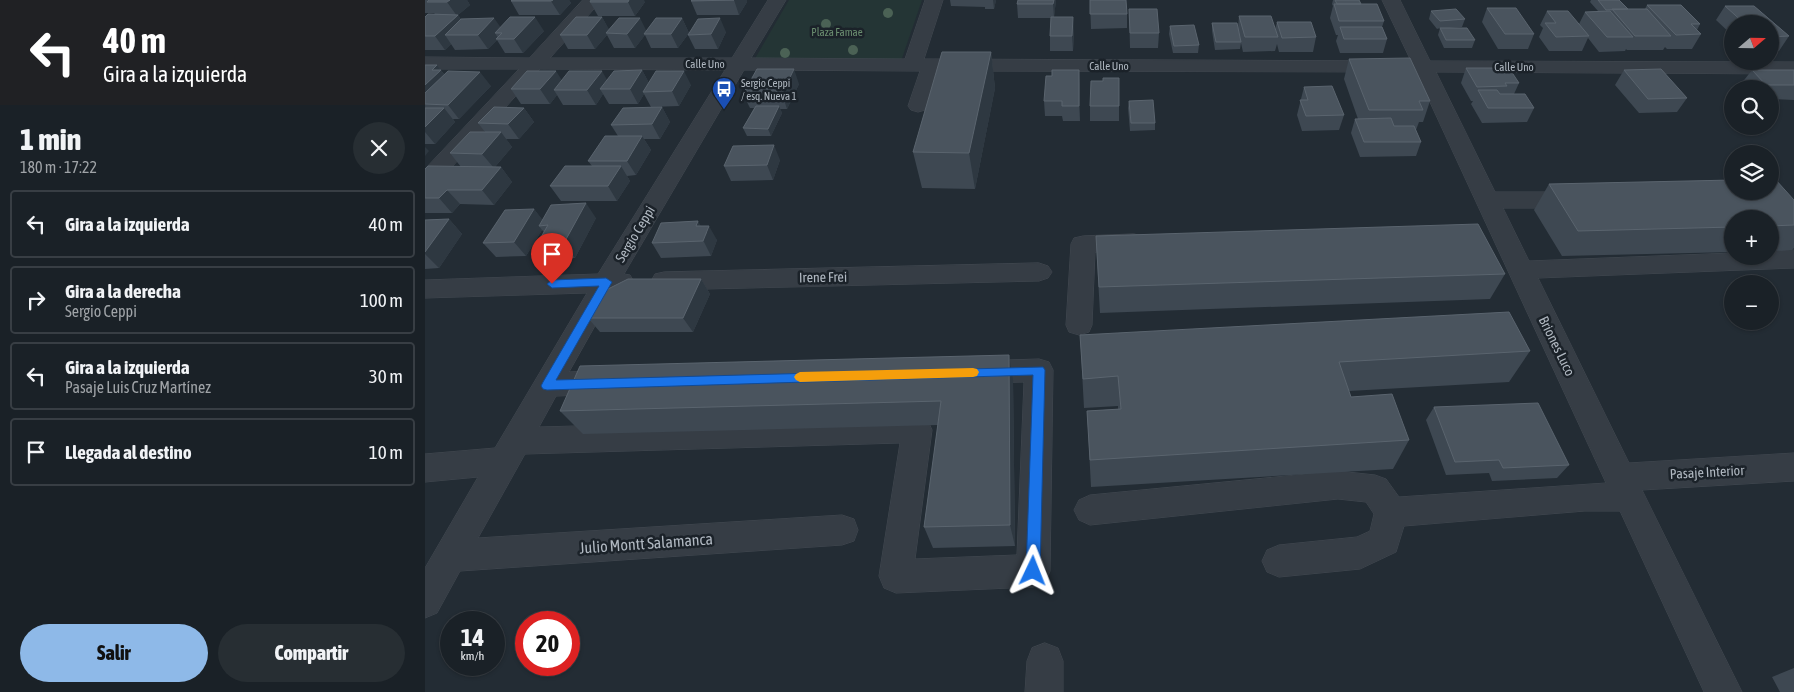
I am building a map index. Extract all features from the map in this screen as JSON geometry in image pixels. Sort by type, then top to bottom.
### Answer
[{"type":"street","points":[[425,183],[593,0]]},
{"type":"street","name":"Sergio Ceppi","points":[[425,601],[606,282],[777,0]]},
{"type":"street","points":[[918,106],[922,65],[934,0]]},
{"type":"street","name":"Briones Luco","points":[[1391,0],[1487,200],[1491,229],[1520,270],[1723,692]]},
{"type":"street","name":"Calle Uno","points":[[425,63],[1794,68]]},
{"type":"street","points":[[1487,200],[1600,200]]},
{"type":"street","points":[[1079,325],[1083,244],[1153,241]]},
{"type":"street","points":[[1520,270],[1794,259]]},
{"type":"street","name":"Irene Frei","points":[[425,289],[606,282],[1039,272]]},
{"type":"street","points":[[425,468],[510,451],[917,430],[896,576],[1033,571],[1039,370],[949,373]]},
{"type":"street","points":[[547,386],[640,381]]},
{"type":"street","name":"Pasaje Interior","points":[[1391,512],[1585,497],[1624,487],[1794,468]]},
{"type":"street","points":[[1090,510],[1338,485],[1375,489],[1391,512],[1384,541],[1360,553],[1279,561]]},
{"type":"street","name":"Julio Montt Salamanca","points":[[451,556],[842,530]]},
{"type":"green space","name":"Plaza Famae","points":[[789,0],[922,0],[900,64],[753,62]]},
{"type":"building","points":[[429,0],[450,0],[447,2],[427,2]]},
{"type":"building","points":[[512,0],[553,0],[511,1]]},
{"type":"building","points":[[591,0],[629,0],[628,2],[590,2]]},
{"type":"building","points":[[692,0],[734,0],[691,1]]},
{"type":"building","points":[[1018,0],[1054,0],[1053,4],[1017,4]]},
{"type":"building","points":[[1090,0],[1126,0],[1127,14],[1090,14]]},
{"type":"building","points":[[1335,0],[1359,0],[1361,4],[1337,4]]},
{"type":"building","points":[[1598,0],[1619,0],[1628,9],[1606,10]]},
{"type":"building","points":[[1334,4],[1377,4],[1384,21],[1339,21]]},
{"type":"building","points":[[1647,5],[1681,5],[1700,24],[1691,24],[1701,34],[1676,35]]},
{"type":"building","points":[[1725,6],[1754,6],[1764,15],[1735,15]]},
{"type":"building","points":[[1487,8],[1516,8],[1534,34],[1505,34]]},
{"type":"building","points":[[1129,9],[1157,9],[1159,33],[1130,33]]},
{"type":"building","points":[[1456,9],[1465,19],[1440,21],[1431,11]]},
{"type":"building","points":[[1612,9],[1647,9],[1671,36],[1635,36]]},
{"type":"building","points":[[1547,11],[1568,11],[1589,36],[1556,37],[1545,23],[1556,23]]},
{"type":"building","points":[[1610,11],[1633,37],[1607,37],[1585,12]]},
{"type":"building","points":[[428,14],[458,15],[435,36],[425,36],[425,17]]},
{"type":"building","points":[[1239,16],[1271,16],[1278,37],[1245,37]]},
{"type":"building","points":[[510,17],[535,17],[514,39],[496,39],[502,33],[495,33]]},
{"type":"building","points":[[576,17],[602,17],[587,35],[560,35]]},
{"type":"building","points":[[1051,17],[1073,17],[1072,36],[1050,36]]},
{"type":"building","points":[[494,18],[478,35],[445,35],[461,19]]},
{"type":"building","points":[[619,18],[640,18],[627,34],[606,33]]},
{"type":"building","points":[[656,18],[682,18],[671,34],[644,34]]},
{"type":"building","points":[[720,18],[711,34],[688,35],[698,19]]},
{"type":"building","points":[[1277,22],[1311,22],[1316,37],[1282,38]]},
{"type":"building","points":[[1212,23],[1237,23],[1241,42],[1216,42]]},
{"type":"building","points":[[1194,25],[1199,45],[1174,46],[1170,26]]},
{"type":"building","points":[[1340,27],[1382,27],[1387,39],[1344,39]]},
{"type":"building","points":[[1779,27],[1789,36],[1779,37]]},
{"type":"building","points":[[1440,28],[1467,28],[1475,40],[1446,40]]},
{"type":"building","points":[[942,52],[991,52],[969,153],[913,152]]},
{"type":"building","points":[[1410,58],[1430,101],[1419,101],[1423,110],[1369,110],[1349,59]]},
{"type":"building","points":[[425,65],[437,65],[432,70],[441,70],[425,85]]},
{"type":"building","points":[[1466,68],[1509,68],[1519,83],[1505,83],[1507,86],[1477,87]]},
{"type":"building","points":[[757,69],[794,69],[782,94],[743,94]]},
{"type":"building","points":[[1661,69],[1687,98],[1648,99],[1624,70]]},
{"type":"building","points":[[642,70],[630,89],[600,89],[614,71]]},
{"type":"building","points":[[1052,70],[1079,70],[1079,106],[1062,106],[1062,101],[1044,101],[1046,76],[1052,76]]},
{"type":"building","points":[[1752,70],[1794,70],[1794,85],[1779,85],[1779,80],[1761,80]]},
{"type":"building","points":[[448,71],[480,72],[448,105],[425,104],[425,93]]},
{"type":"building","points":[[527,71],[556,71],[540,89],[511,89]]},
{"type":"building","points":[[569,71],[602,71],[587,90],[554,90]]},
{"type":"building","points":[[656,71],[684,71],[672,91],[643,92]]},
{"type":"building","points":[[1103,78],[1119,78],[1119,106],[1090,106],[1091,81],[1103,81]]},
{"type":"building","points":[[1332,86],[1344,115],[1306,116],[1300,100],[1308,100],[1304,87]]},
{"type":"building","points":[[1478,90],[1497,90],[1500,94],[1525,94],[1534,108],[1488,108]]},
{"type":"building","points":[[1153,100],[1155,123],[1131,123],[1129,101]]},
{"type":"building","points":[[756,106],[779,106],[768,129],[743,128]]},
{"type":"building","points":[[494,107],[524,108],[508,124],[478,123]]},
{"type":"building","points":[[662,107],[652,124],[611,125],[623,108]]},
{"type":"building","points":[[425,108],[444,108],[425,127]]},
{"type":"building","points":[[1391,118],[1394,126],[1414,126],[1421,142],[1364,142],[1355,119]]},
{"type":"building","points":[[470,132],[501,132],[482,154],[450,153]]},
{"type":"building","points":[[605,136],[642,136],[627,161],[588,161]]},
{"type":"building","points":[[774,145],[767,165],[724,166],[733,146]]},
{"type":"building","points":[[428,166],[501,167],[482,190],[447,190],[439,198],[425,198],[425,169]]},
{"type":"building","points":[[565,166],[621,166],[608,186],[550,186]]},
{"type":"building","points":[[1724,180],[1724,200],[1779,200],[1779,183],[1794,200],[1794,225],[1779,226],[1779,210],[1724,210],[1724,227],[1578,231],[1549,184]]},
{"type":"building","points":[[586,203],[564,243],[537,244],[548,225],[539,226],[551,205]]},
{"type":"building","points":[[534,209],[514,242],[483,243],[505,210]]},
{"type":"building","points":[[449,219],[425,252],[425,220]]},
{"type":"building","points":[[698,221],[696,226],[709,226],[703,241],[652,243],[661,223]]},
{"type":"building","points":[[1478,224],[1505,274],[1099,287],[1096,236]]},
{"type":"building","points":[[628,279],[701,279],[683,318],[588,318],[604,291]]},
{"type":"building","points":[[1509,312],[1530,351],[1339,362],[1351,397],[1392,394],[1409,440],[1090,460],[1087,411],[1121,409],[1118,376],[1083,379],[1080,335]]},
{"type":"building","points":[[1009,355],[1010,525],[924,527],[941,401],[560,411],[580,366]]},
{"type":"building","points":[[1538,403],[1569,465],[1503,468],[1499,460],[1455,462],[1434,407]]},
{"type":"slow traffic","points":[[800,377],[973,372]]},
{"type":"place","name":"Sergio Ceppi / esq. Nueva 1","points":[[724,110]]},
{"type":"route","points":[[552,284],[606,282],[547,386],[610,382],[1039,370],[1033,571]]}]
